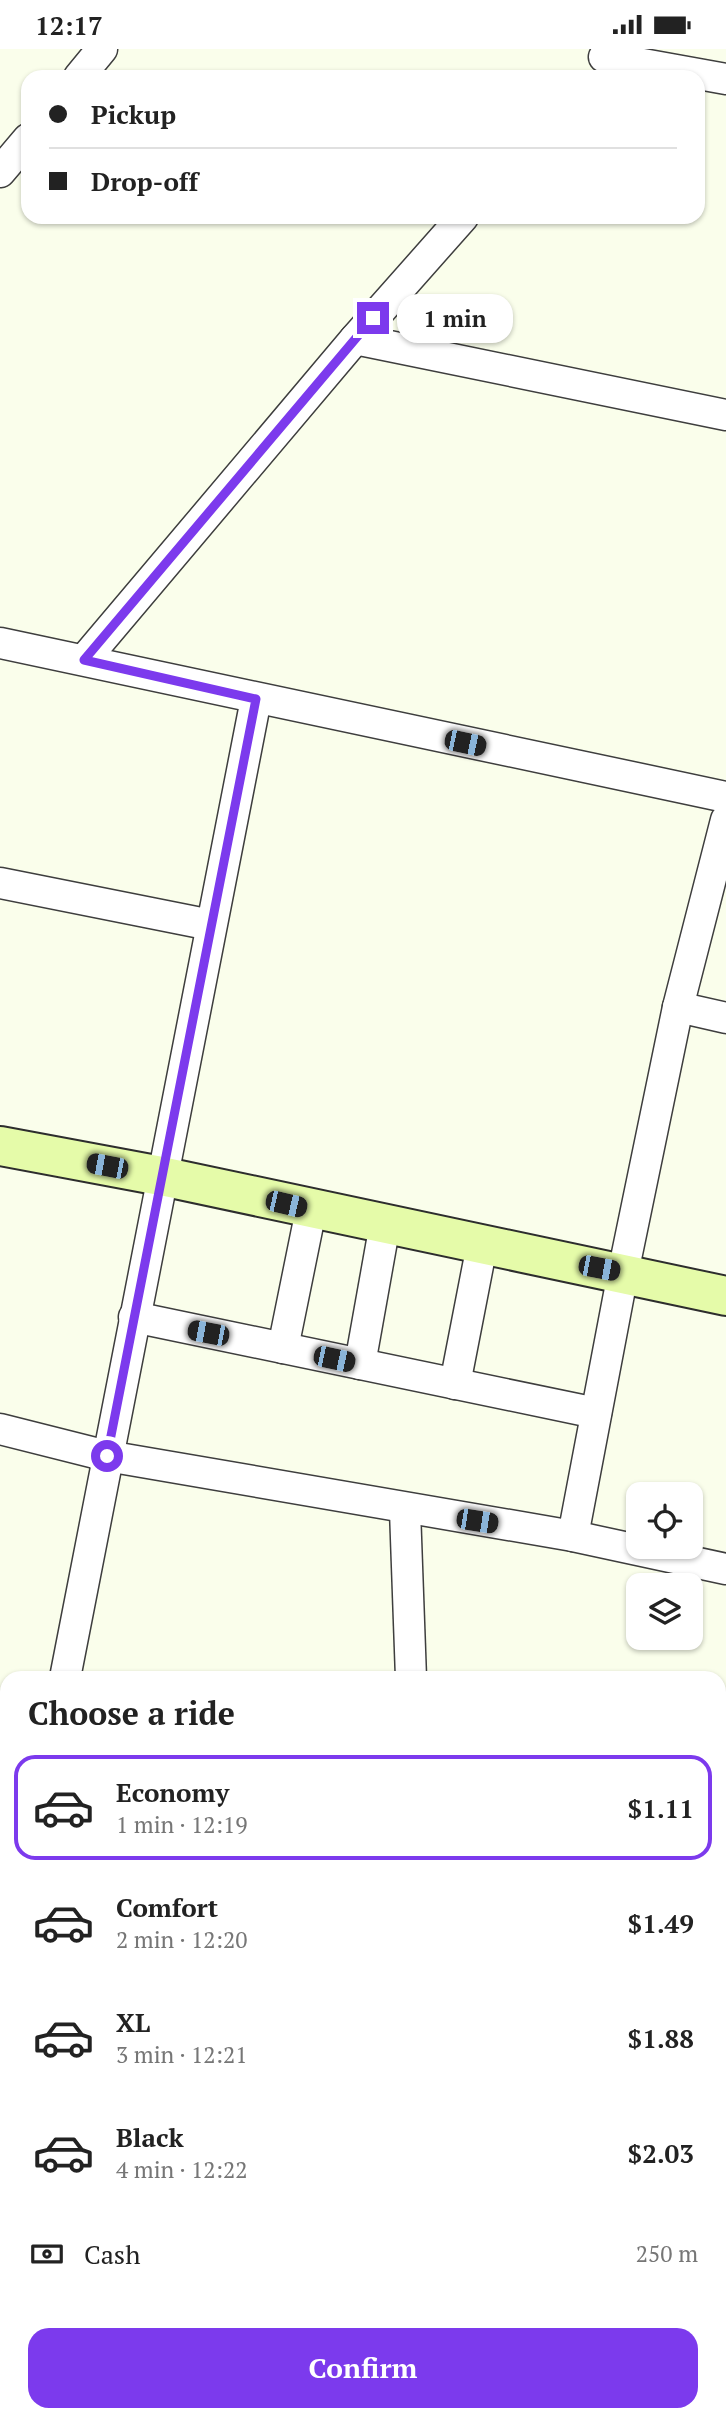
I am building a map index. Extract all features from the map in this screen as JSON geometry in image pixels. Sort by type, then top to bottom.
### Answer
[{"type":"street","points":[[85,70],[102,49]]},
{"type":"street","points":[[601,61],[664,70]]},
{"type":"street","points":[[705,76],[726,79]]},
{"type":"street","points":[[0,172],[21,146]]},
{"type":"street","points":[[84,660],[355,338],[457,224]]},
{"type":"street","points":[[355,338],[726,415]]},
{"type":"street","points":[[0,643],[726,797]]},
{"type":"street","points":[[66,1671],[256,699]]},
{"type":"street","points":[[573,1537],[622,1273],[678,1007],[726,820]]},
{"type":"street","points":[[0,883],[211,925]]},
{"type":"street","points":[[678,1007],[726,1018]]},
{"type":"street","points":[[0,1146],[161,1176],[726,1296]]},
{"type":"street","points":[[283,1348],[311,1210]]},
{"type":"street","points":[[360,1364],[385,1224]]},
{"type":"street","points":[[455,1384],[482,1245]]},
{"type":"street","points":[[134,1317],[596,1413]]},
{"type":"street","points":[[0,1429],[107,1456],[405,1510],[573,1537],[726,1569]]},
{"type":"street","points":[[405,1510],[411,1671]]},
{"type":"route","points":[[107,1456],[256,699],[84,660],[373,318]]}]
